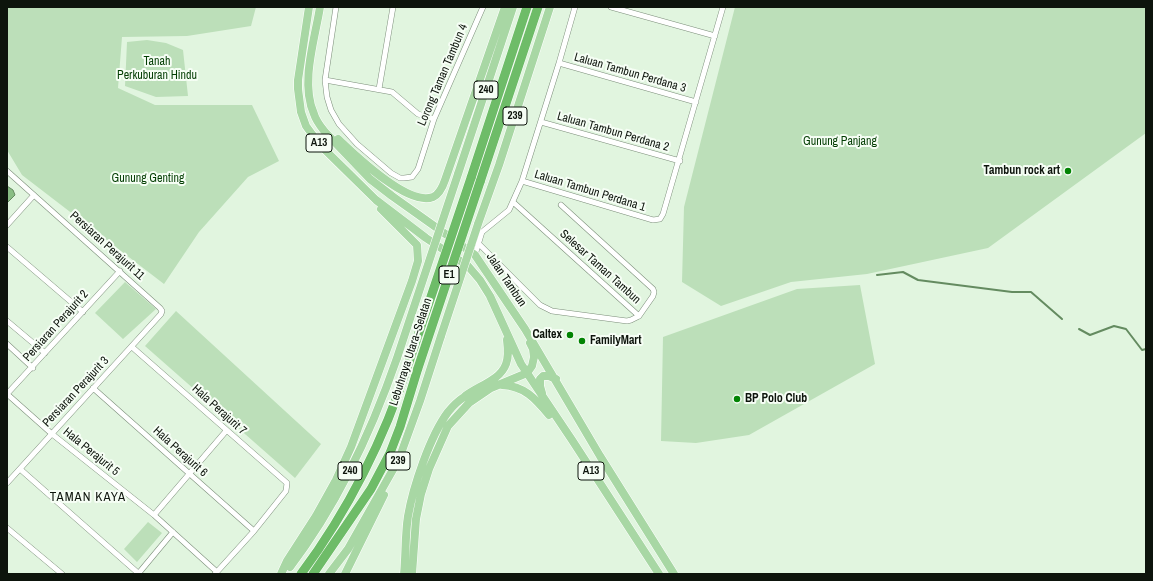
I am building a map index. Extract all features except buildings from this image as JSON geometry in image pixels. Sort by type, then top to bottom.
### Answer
[{"type":"highway","name":"Lebuhraya Utara–Selatan","points":[[301,574],[340,518],[360,482],[389,419],[527,7]]},
{"type":"highway","name":"Lebuhraya Utara–Selatan","points":[[313,574],[371,489],[390,453],[400,427],[418,368],[538,7]]},
{"type":"main road","name":"Jalan Tambun","points":[[309,7],[298,80],[301,112],[306,126],[320,145],[376,200],[426,238],[468,266],[480,280],[490,296],[521,364],[659,572]]},
{"type":"main road","name":"Jalan Tambun","points":[[320,7],[310,67],[309,89],[314,114],[325,132],[351,160],[381,188],[432,226],[475,255],[526,330],[556,379],[596,450],[674,574]]},
{"type":"main road","points":[[325,132],[338,139],[376,172],[403,192],[421,197],[433,197],[438,193],[445,180],[505,7]]},
{"type":"main road","name":"240","points":[[283,574],[306,546],[329,509],[349,474],[370,430],[397,358],[513,7]]},
{"type":"main road","name":"239","points":[[329,574],[348,549],[399,459],[420,401],[499,165],[550,7]]},
{"type":"main road","points":[[283,574],[287,562],[316,516],[336,480],[351,447],[418,261],[417,245],[383,211],[376,200]]},
{"type":"main road","points":[[404,574],[407,523],[413,493],[440,423],[449,411],[464,396],[492,380],[503,370],[506,364],[508,350],[505,329]]},
{"type":"main road","points":[[412,574],[414,535],[421,494],[440,442],[448,426],[469,403],[500,385],[527,373],[532,366],[534,357],[533,349],[526,330]]},
{"type":"main road","points":[[546,403],[540,386],[540,380],[543,376],[549,376],[556,379]]},
{"type":"main road","points":[[500,385],[511,385],[525,391],[546,411],[572,440]]},
{"type":"main road","points":[[345,574],[391,482],[399,459]]},
{"type":"main road","points":[[640,520],[643,533],[656,556],[659,572]]},
{"type":"street","points":[[336,7],[325,80],[392,92],[418,114],[434,119]]},
{"type":"street","points":[[379,89],[393,7]]},
{"type":"street","name":"Lorong Taman Tambun 4","points":[[325,80],[327,97],[334,117],[339,124],[357,144],[396,176],[400,178],[408,178],[415,174],[418,169],[434,119],[482,7]]},
{"type":"street","name":"Laluan Tambun Perdana 1","points":[[475,255],[482,232],[509,210],[522,181],[575,7]]},
{"type":"street","points":[[611,7],[715,36]]},
{"type":"street","points":[[680,162],[723,7]]},
{"type":"street","name":"Laluan Tambun Perdana 3","points":[[559,63],[696,102]]},
{"type":"street","name":"Laluan Tambun Perdana 2","points":[[541,122],[680,162]]},
{"type":"street","name":"Laluan Tambun Perdana 1","points":[[522,181],[653,220],[660,219],[663,214],[680,162]]},
{"type":"street","name":"Persiaran Perajurit 11","points":[[7,171],[160,308],[162,311],[161,314]]},
{"type":"street","points":[[7,225],[34,195]]},
{"type":"street","name":"Selesar Taman Tambun","points":[[478,243],[545,308],[552,311],[627,321],[639,316],[513,202]]},
{"type":"street","points":[[561,205],[653,290],[654,294],[639,316]]},
{"type":"street","points":[[7,247],[83,312]]},
{"type":"street","name":"Persiaran Perajurit 2","points":[[7,394],[33,368],[120,271]]},
{"type":"street","name":"Persiaran Perajurit 3","points":[[7,483],[161,314]]},
{"type":"street","points":[[7,320],[45,353]]},
{"type":"street","points":[[7,344],[33,368]]},
{"type":"street","name":"Hala Perajurit 7","points":[[132,347],[287,483],[286,491],[254,531]]},
{"type":"street","name":"Hala Perajurit 6","points":[[93,388],[254,531]]},
{"type":"street","name":"Hala Perajurit 5","points":[[7,394],[52,434],[154,515],[216,573]]},
{"type":"street","points":[[154,515],[191,474],[226,431]]},
{"type":"street","points":[[20,469],[138,574],[173,532]]},
{"type":"street","points":[[7,528],[62,574]]},
{"type":"street","points":[[216,573],[254,531]]},
{"type":"green space","name":"Gunung Genting","points":[[7,7],[256,7],[251,26],[187,36],[122,37],[118,88],[155,105],[252,105],[279,161],[248,177],[199,232],[164,284],[22,175],[7,150]]},
{"type":"green space","name":"Gunung Panjang","points":[[735,7],[1146,7],[1146,133],[988,248],[867,274],[791,282],[721,306],[682,282],[684,207]]},
{"type":"green space","name":"Tanah Perkuburan Hindu","points":[[147,40],[166,43],[183,50],[188,96],[156,97],[125,86],[127,42]]},
{"type":"green space","points":[[125,282],[156,309],[123,339],[95,313]]},
{"type":"green space","name":"BP Polo Club","points":[[860,285],[875,364],[749,435],[696,443],[661,441],[663,337],[797,289]]},
{"type":"green space","points":[[176,311],[321,444],[295,478],[145,346]]},
{"type":"green space","points":[[148,522],[162,533],[137,562],[124,549]]},
{"type":"shaded area","points":[[7,186],[13,190],[15,195],[7,203]]},
{"type":"waterway","points":[[877,275],[903,272],[918,280],[1012,292],[1031,292],[1062,319]]},
{"type":"waterway","points":[[1079,329],[1090,335],[1114,326],[1126,329],[1142,350],[1146,349]]},
{"type":"place","name":"Tambun rock art","points":[[1068,171]]},
{"type":"place","name":"Caltex","points":[[570,335]]},
{"type":"place","name":"FamilyMart","points":[[582,341]]},
{"type":"place","name":"BP Polo Club","points":[[737,399]]},
{"type":"district","name":"TAMAN KAYA","points":[[88,498]]}]
